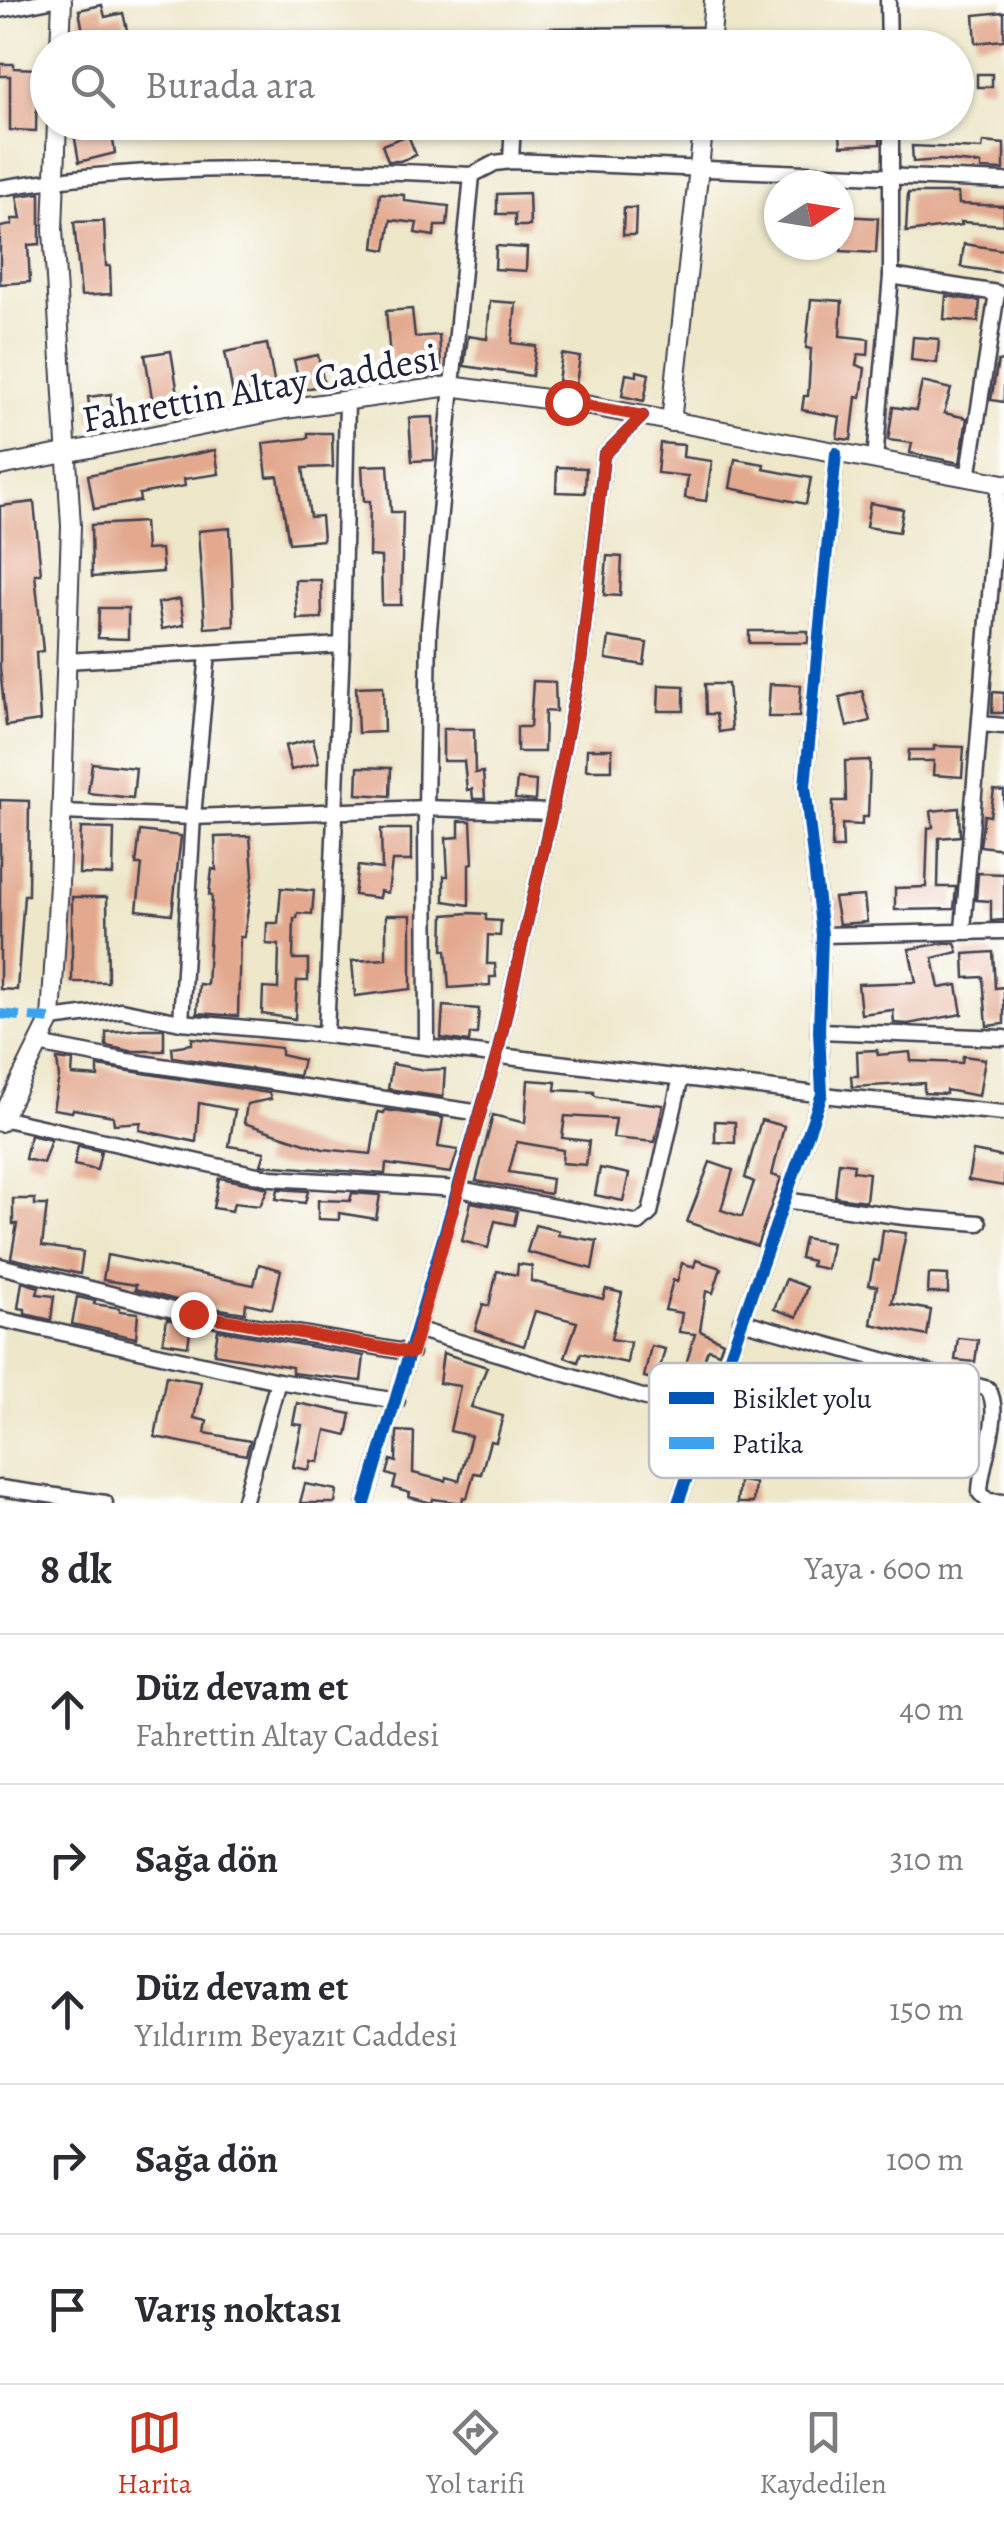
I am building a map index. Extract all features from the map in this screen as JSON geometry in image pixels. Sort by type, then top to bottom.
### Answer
[{"type":"street","points":[[0,10],[50,0]]},
{"type":"street","points":[[61,30],[62,0]]},
{"type":"street","points":[[712,30],[714,0]]},
{"type":"street","points":[[888,0],[889,30]]},
{"type":"street","points":[[56,140],[53,229],[70,526],[51,1020],[0,1120],[271,1178],[459,1189],[639,1222],[650,1213],[681,1078]]},
{"type":"street","points":[[510,161],[512,140]]},
{"type":"street","points":[[671,422],[702,140]]},
{"type":"street","points":[[875,460],[891,276],[891,140]]},
{"type":"street","points":[[0,188],[55,179],[247,170],[472,175],[495,163],[510,161],[1004,181]]},
{"type":"street","points":[[427,1047],[430,628],[472,175]]},
{"type":"street","points":[[891,276],[997,293],[968,478]]},
{"type":"street","name":"Fahrettin Altay Caddesi","points":[[0,466],[285,409],[450,386],[496,390],[643,416],[1002,484]]},
{"type":"street","points":[[326,1035],[342,645],[347,400]]},
{"type":"street","points":[[365,1503],[497,1055],[581,662],[604,455],[643,416]]},
{"type":"street","points":[[725,1363],[822,1094],[822,936],[805,786],[836,453]]},
{"type":"street","points":[[963,930],[1002,484]]},
{"type":"street","points":[[66,661],[342,645]]},
{"type":"street","points":[[181,1022],[192,817],[208,653]]},
{"type":"street","points":[[980,724],[1004,726]]},
{"type":"street","points":[[61,812],[192,817],[426,808],[552,812]]},
{"type":"street","points":[[822,936],[1004,931]]},
{"type":"street","points":[[51,1020],[122,1010],[181,1022],[1004,1112]]},
{"type":"street","points":[[819,1031],[1004,1038]]},
{"type":"street","points":[[38,1044],[480,1113]]},
{"type":"street","points":[[784,1200],[979,1223]]},
{"type":"street","points":[[0,1266],[193,1314],[412,1353]]},
{"type":"street","points":[[0,1319],[278,1381],[396,1402]]},
{"type":"street","points":[[741,1320],[895,1363]]},
{"type":"street","points":[[418,1330],[649,1399]]},
{"type":"street","points":[[244,1503],[278,1381]]},
{"type":"street","points":[[979,1386],[988,1389],[995,1398],[980,1493],[988,1501],[1004,1502]]},
{"type":"street","points":[[678,1503],[686,1478]]},
{"type":"street","points":[[0,1488],[44,1499],[104,1503]]},
{"type":"building","points":[[102,5],[105,17],[123,13],[127,30],[83,30],[79,10]]},
{"type":"building","points":[[1004,12],[1004,40],[976,43],[974,15]]},
{"type":"building","points":[[0,64],[30,69],[30,131],[10,130],[10,76],[0,76]]},
{"type":"building","points":[[977,74],[992,74],[992,87],[977,87]]},
{"type":"building","points":[[75,140],[113,140],[115,153],[79,162]]},
{"type":"building","points":[[410,140],[416,155],[388,161],[382,145]]},
{"type":"building","points":[[840,140],[880,140],[880,144],[841,146]]},
{"type":"building","points":[[983,142],[1004,144],[1004,170],[940,160],[913,162],[912,146],[982,149]]},
{"type":"building","points":[[40,193],[40,244],[28,245],[30,282],[0,284],[0,227],[12,225],[12,219],[21,219],[17,196]]},
{"type":"building","points":[[380,193],[404,195],[404,201],[449,206],[447,226],[435,226],[434,236],[415,233],[417,223],[391,220],[386,250],[374,248]]},
{"type":"building","points":[[529,193],[530,226],[515,226],[515,214],[497,214],[497,194]]},
{"type":"building","points":[[908,193],[958,193],[959,204],[1004,206],[1004,225],[961,222],[962,225],[906,232]]},
{"type":"building","points":[[624,208],[636,208],[635,235],[623,235]]},
{"type":"building","points":[[854,217],[878,218],[876,253],[854,252]]},
{"type":"building","points":[[104,221],[111,294],[81,296],[74,222]]},
{"type":"building","points":[[964,244],[1004,250],[1004,273],[961,267]]},
{"type":"building","points":[[496,246],[527,248],[526,271],[495,269]]},
{"type":"building","points":[[946,296],[980,301],[978,322],[944,319]]},
{"type":"building","points":[[811,299],[842,301],[840,336],[869,339],[868,355],[858,354],[856,365],[865,368],[861,398],[856,397],[851,440],[837,438],[840,417],[802,410],[804,396],[808,396],[811,349],[806,348]]},
{"type":"building","points":[[490,301],[516,303],[512,343],[536,346],[532,376],[464,366],[468,336],[487,339]]},
{"type":"building","points":[[412,309],[415,337],[439,335],[441,366],[391,370],[386,311]]},
{"type":"building","points":[[913,337],[939,339],[937,363],[911,360]]},
{"type":"building","points":[[267,344],[275,386],[233,394],[225,352]]},
{"type":"building","points":[[171,351],[179,400],[153,404],[145,355]]},
{"type":"building","points":[[562,354],[580,357],[576,384],[558,381]]},
{"type":"building","points":[[318,355],[324,385],[301,390],[294,360]]},
{"type":"building","points":[[998,361],[1004,362],[1004,402],[991,400]]},
{"type":"building","points":[[637,371],[649,374],[644,401],[622,396],[626,374],[637,376]]},
{"type":"building","points":[[922,382],[951,389],[944,413],[967,418],[960,463],[910,453],[912,443],[888,440],[893,407],[916,410]]},
{"type":"building","points":[[111,394],[113,418],[91,421],[88,397]]},
{"type":"building","points":[[433,417],[434,460],[412,461],[409,418]]},
{"type":"building","points":[[308,433],[332,433],[333,467],[303,468],[310,517],[321,516],[323,540],[289,543],[278,476],[267,477],[263,443],[308,438]]},
{"type":"building","points":[[660,443],[684,445],[683,457],[712,461],[706,501],[685,498],[688,476],[657,473]]},
{"type":"building","points":[[215,450],[219,474],[184,479],[185,486],[139,494],[140,501],[94,509],[88,475]]},
{"type":"building","points":[[735,459],[811,478],[806,504],[730,488]]},
{"type":"building","points":[[388,465],[391,512],[403,512],[401,605],[382,605],[381,557],[369,556],[370,501],[364,501],[362,466]]},
{"type":"building","points":[[557,467],[586,468],[585,493],[556,492]]},
{"type":"building","points":[[34,502],[41,574],[35,574],[43,651],[36,652],[40,721],[6,726],[0,668],[0,506]]},
{"type":"building","points":[[870,503],[903,509],[899,532],[866,527]]},
{"type":"building","points":[[144,522],[146,550],[161,549],[163,572],[92,577],[91,525]]},
{"type":"building","points":[[230,528],[234,626],[205,628],[198,531]]},
{"type":"building","points":[[607,556],[622,557],[620,596],[604,595]]},
{"type":"building","points":[[295,580],[321,580],[322,618],[297,619]]},
{"type":"building","points":[[180,599],[184,625],[162,629],[158,603]]},
{"type":"building","points":[[99,608],[128,608],[128,639],[98,638]]},
{"type":"building","points":[[749,631],[808,631],[808,643],[749,643]]},
{"type":"building","points":[[609,637],[647,643],[644,665],[606,659]]},
{"type":"building","points":[[533,681],[555,682],[556,712],[545,711],[544,752],[517,752],[517,727],[530,727]]},
{"type":"building","points":[[705,684],[728,684],[732,730],[719,732],[716,714],[706,714]]},
{"type":"building","points":[[770,684],[801,685],[799,717],[768,717]]},
{"type":"building","points":[[659,685],[684,686],[684,711],[658,711]]},
{"type":"building","points":[[383,686],[384,732],[358,733],[356,687]]},
{"type":"building","points":[[862,691],[870,721],[847,727],[840,697]]},
{"type":"building","points":[[993,692],[1004,693],[1004,713],[992,713]]},
{"type":"building","points":[[443,729],[474,729],[475,773],[483,772],[485,799],[473,799],[472,789],[467,790],[464,761],[443,761]]},
{"type":"building","points":[[313,739],[319,763],[291,770],[285,746]]},
{"type":"building","points":[[934,746],[964,747],[962,777],[933,775],[934,761],[908,761],[909,750],[934,750]]},
{"type":"building","points":[[587,749],[612,749],[612,770],[586,770]]},
{"type":"building","points":[[870,760],[868,817],[862,817],[862,825],[842,824],[843,848],[832,848],[833,801],[846,801],[845,761]]},
{"type":"building","points":[[92,763],[136,768],[133,798],[88,793]]},
{"type":"building","points":[[358,767],[391,768],[390,796],[357,794]]},
{"type":"building","points":[[517,779],[536,781],[535,801],[515,799]]},
{"type":"building","points":[[994,790],[1004,791],[1004,849],[980,846],[984,815],[990,816]]},
{"type":"building","points":[[0,800],[29,801],[28,895],[24,895],[17,990],[0,989]]},
{"type":"building","points":[[959,808],[960,836],[939,838],[938,887],[956,887],[954,909],[895,910],[895,888],[926,887],[928,828],[933,827],[931,811]]},
{"type":"building","points":[[459,821],[471,821],[469,905],[444,901],[444,876],[448,876],[446,838],[459,837]]},
{"type":"building","points":[[81,828],[114,829],[113,875],[79,874]]},
{"type":"building","points":[[381,829],[411,829],[411,861],[392,861],[388,893],[380,891],[379,898],[354,895],[358,866],[382,869]]},
{"type":"building","points":[[140,831],[181,836],[172,914],[137,910],[142,865],[136,865]]},
{"type":"building","points":[[250,836],[253,875],[244,937],[240,937],[238,1016],[197,1013],[199,984],[207,985],[215,837]]},
{"type":"building","points":[[978,873],[1004,874],[1004,920],[991,921],[991,901],[976,900]]},
{"type":"building","points":[[281,888],[314,891],[312,914],[298,913],[294,918],[293,959],[308,959],[308,981],[297,981],[295,1019],[262,1014],[263,988],[278,989],[279,945],[266,944],[267,923],[278,923]]},
{"type":"building","points":[[864,896],[867,922],[839,924],[834,898]]},
{"type":"building","points":[[72,897],[107,897],[108,982],[72,982]]},
{"type":"building","points":[[486,914],[486,920],[501,921],[500,936],[488,935],[487,964],[495,964],[496,977],[490,977],[490,985],[449,988],[443,950],[444,915]]},
{"type":"building","points":[[386,915],[411,915],[411,989],[355,996],[352,961],[386,959]]},
{"type":"building","points":[[955,943],[958,952],[933,958],[939,988],[957,985],[962,1014],[908,1024],[894,1023],[893,1010],[861,1014],[858,984],[916,982],[909,949]]},
{"type":"building","points":[[993,952],[995,988],[1004,987],[1004,1024],[987,1026],[983,977],[965,978],[964,954]]},
{"type":"building","points":[[443,1006],[479,1009],[477,1034],[470,1034],[469,1042],[441,1038]]},
{"type":"building","points":[[164,1029],[164,1051],[106,1046],[106,1032]]},
{"type":"building","points":[[192,1038],[281,1048],[281,1055],[303,1060],[299,1076],[173,1057],[172,1047],[192,1044]]},
{"type":"building","points":[[877,1050],[878,1055],[910,1052],[911,1061],[962,1063],[963,1056],[985,1059],[979,1096],[946,1090],[946,1094],[924,1093],[924,1083],[852,1087],[851,1076],[858,1076],[857,1051]]},
{"type":"building","points":[[57,1059],[73,1061],[72,1075],[98,1077],[98,1066],[269,1093],[271,1099],[247,1104],[244,1123],[323,1149],[371,1154],[378,1112],[385,1110],[443,1118],[438,1147],[458,1150],[451,1173],[386,1164],[385,1174],[261,1165],[265,1152],[229,1146],[235,1110],[199,1103],[196,1142],[139,1130],[141,1122],[114,1124],[113,1116],[53,1109],[59,1077]]},
{"type":"building","points":[[392,1064],[445,1069],[443,1097],[388,1089]]},
{"type":"building","points":[[528,1080],[556,1082],[555,1090],[594,1092],[598,1097],[663,1105],[655,1142],[613,1138],[616,1119],[565,1116],[562,1138],[589,1141],[586,1165],[562,1163],[563,1150],[517,1142],[509,1172],[552,1179],[550,1194],[476,1181],[493,1115],[525,1123]]},
{"type":"building","points":[[761,1120],[784,1126],[772,1175],[781,1178],[757,1246],[687,1222],[710,1162],[733,1170],[721,1210],[742,1217],[754,1182],[745,1178]]},
{"type":"building","points":[[715,1121],[735,1122],[735,1143],[715,1142]]},
{"type":"building","points":[[30,1135],[51,1140],[43,1163],[25,1159]]},
{"type":"building","points":[[78,1146],[101,1151],[97,1170],[74,1165]]},
{"type":"building","points":[[973,1151],[1004,1157],[1004,1186],[968,1180]]},
{"type":"building","points":[[839,1162],[854,1164],[853,1171],[869,1173],[866,1201],[835,1197]]},
{"type":"building","points":[[600,1168],[629,1174],[623,1201],[595,1195]]},
{"type":"building","points":[[219,1178],[268,1188],[260,1206],[234,1203],[232,1211],[213,1208]]},
{"type":"building","points":[[278,1189],[308,1191],[305,1203],[276,1199]]},
{"type":"building","points":[[352,1193],[380,1195],[376,1219],[339,1213],[339,1220],[318,1219],[318,1200],[350,1201]]},
{"type":"building","points":[[13,1199],[35,1199],[35,1205],[47,1205],[42,1246],[83,1252],[80,1274],[11,1258],[17,1224],[13,1224]]},
{"type":"building","points":[[471,1202],[517,1211],[514,1225],[495,1221],[488,1248],[462,1241]]},
{"type":"building","points":[[535,1225],[559,1231],[558,1235],[597,1241],[592,1269],[527,1252]]},
{"type":"building","points":[[883,1230],[906,1233],[892,1303],[931,1310],[927,1336],[871,1324],[877,1286],[869,1285],[874,1260],[879,1261]]},
{"type":"building","points":[[804,1238],[832,1243],[827,1269],[811,1266],[812,1261],[800,1258]]},
{"type":"building","points":[[107,1255],[254,1285],[259,1264],[281,1270],[272,1309],[246,1303],[245,1313],[195,1305],[135,1289],[136,1285],[103,1280]]},
{"type":"building","points":[[696,1260],[721,1268],[713,1293],[706,1291],[700,1331],[723,1342],[719,1353],[709,1349],[703,1363],[686,1363],[695,1334],[679,1332],[682,1313],[665,1310],[682,1263],[694,1267]]},
{"type":"building","points":[[518,1264],[532,1266],[531,1281],[603,1299],[606,1289],[622,1293],[611,1339],[630,1342],[627,1363],[581,1353],[578,1362],[565,1357],[577,1322],[535,1311],[524,1346],[475,1330],[483,1304],[489,1306],[497,1271],[517,1275]]},
{"type":"building","points":[[929,1274],[948,1275],[948,1293],[928,1293]]},
{"type":"building","points":[[786,1279],[807,1287],[797,1317],[774,1309]]},
{"type":"building","points":[[22,1282],[39,1287],[37,1294],[54,1296],[51,1320],[25,1314],[25,1309],[18,1308]]},
{"type":"building","points":[[77,1297],[138,1313],[136,1338],[72,1324]]},
{"type":"building","points":[[167,1319],[191,1325],[188,1346],[163,1342]]},
{"type":"building","points":[[218,1330],[364,1356],[361,1381],[292,1373],[292,1367],[214,1354]]},
{"type":"building","points":[[958,1338],[978,1340],[975,1362],[955,1360]]},
{"type":"building","points":[[651,1346],[665,1349],[661,1363],[649,1363],[649,1378],[644,1377]]},
{"type":"building","points":[[443,1353],[487,1367],[471,1407],[503,1416],[496,1442],[490,1441],[481,1474],[474,1473],[462,1503],[433,1499],[432,1503],[409,1497],[410,1493],[393,1488],[396,1477],[387,1474],[391,1460],[396,1462],[397,1431],[414,1432],[413,1473],[459,1481],[471,1436],[450,1431],[460,1386],[439,1383]]},
{"type":"building","points":[[166,1376],[201,1382],[194,1418],[207,1421],[205,1433],[250,1441],[246,1455],[155,1437]]},
{"type":"building","points":[[297,1403],[351,1414],[347,1435],[326,1430],[319,1462],[311,1461],[309,1470],[293,1467],[302,1425],[293,1424]]},
{"type":"building","points":[[739,1481],[755,1483],[753,1503],[737,1503]]},
{"type":"building","points":[[305,1484],[337,1490],[335,1503],[300,1503]]},
{"type":"marked path","points":[[0,1014],[51,1019]]},
{"type":"cycle path","points":[[365,1503],[497,1055],[581,662],[604,455],[643,416]]},
{"type":"cycle path","points":[[727,1363],[822,1094],[822,935],[805,786],[836,453]]},
{"type":"cycle path","points":[[678,1503],[687,1478]]},
{"type":"route","points":[[193,1314],[412,1353],[497,1055],[552,812],[581,662],[604,455],[643,416],[567,402]]}]
